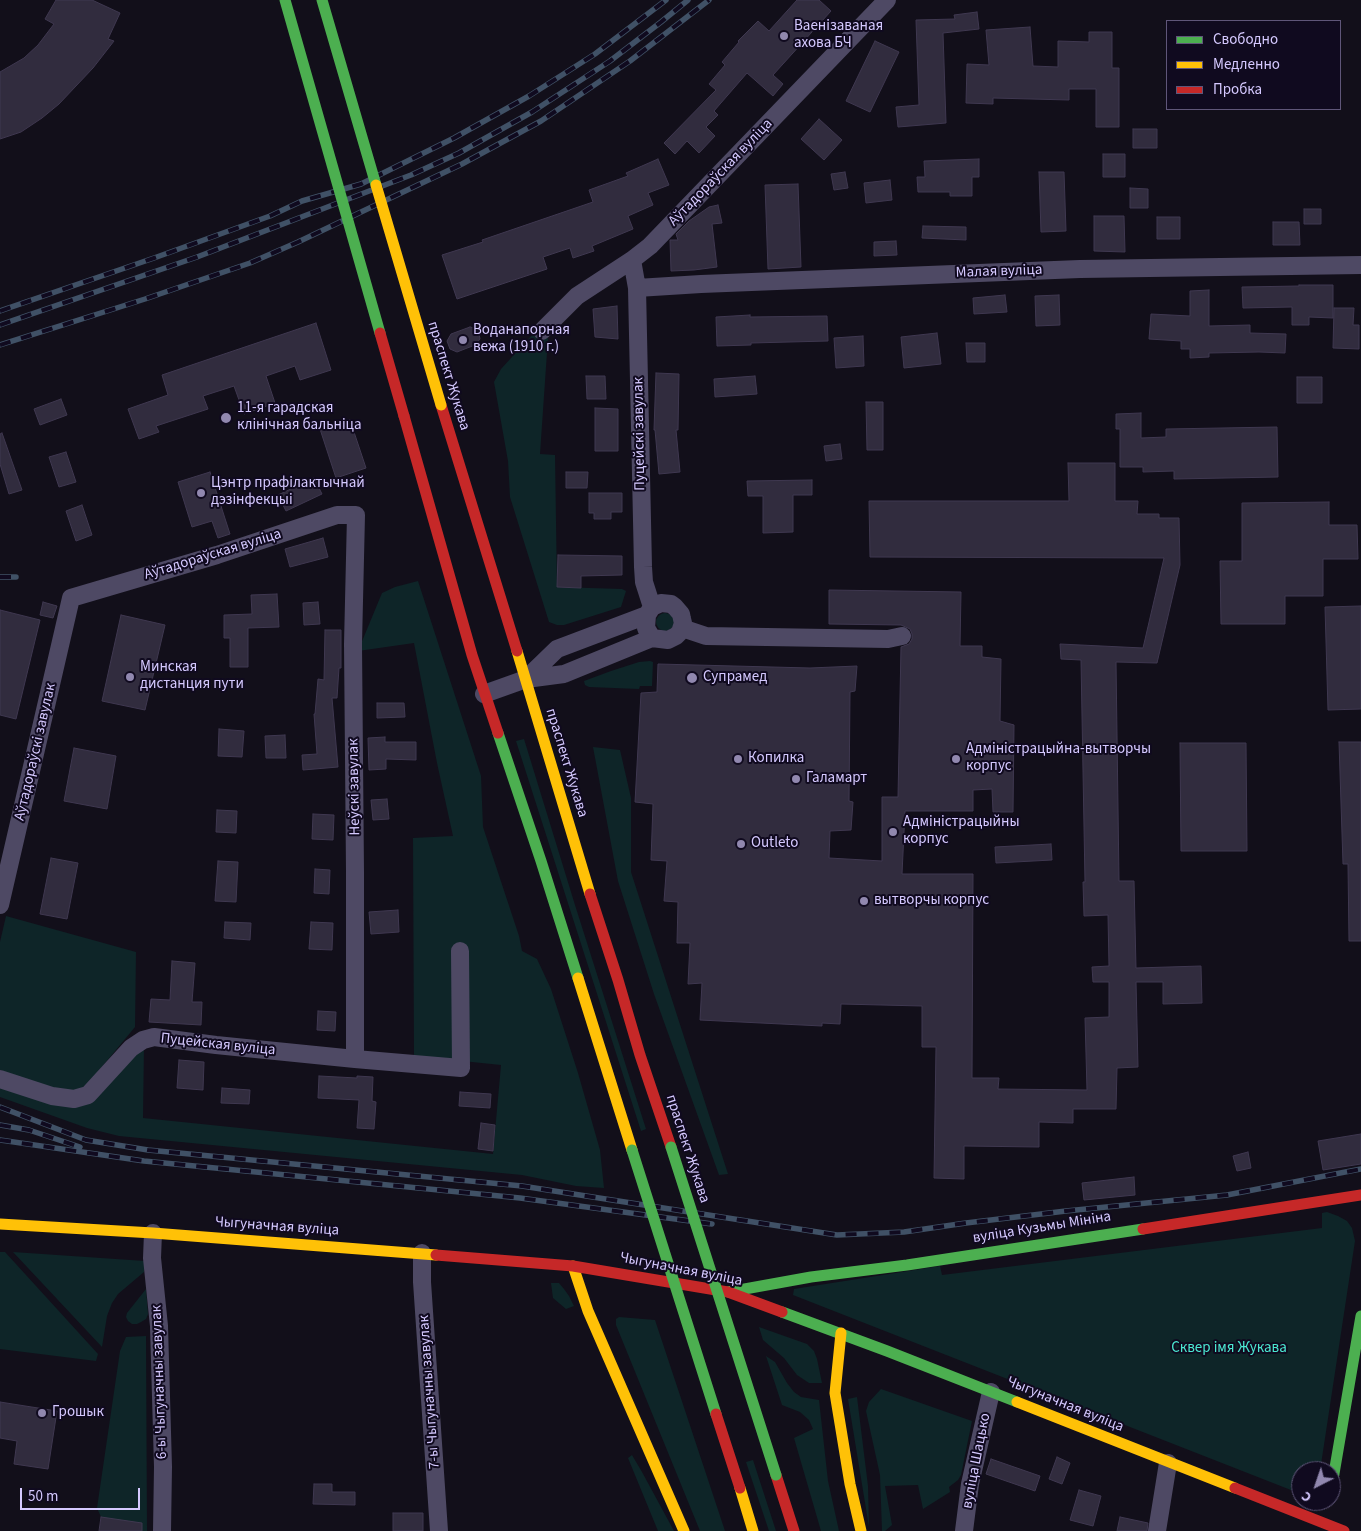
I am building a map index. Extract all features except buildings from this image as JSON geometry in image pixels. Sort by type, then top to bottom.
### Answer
[{"type":"main road","points":[[285,0],[484,694],[541,861],[753,1531]]},
{"type":"main road","name":"праспект Жукава","points":[[322,0],[441,405],[599,923],[794,1531]]},
{"type":"main road","name":"вуліца Кузьмы Мініна","points":[[728,1292],[811,1277],[908,1264],[1361,1194]]},
{"type":"main road","name":"Чыгуначная вуліца","points":[[0,1224],[153,1233],[573,1266],[728,1292],[841,1333],[1344,1531]]},
{"type":"main road","points":[[573,1266],[588,1311],[684,1531]]},
{"type":"main road","points":[[1336,1461],[1361,1316]]},
{"type":"main road","points":[[841,1333],[835,1393],[850,1484],[861,1531]]},
{"type":"main road","points":[[1325,1523],[1327,1511]]},
{"type":"street","name":"Аўтадораўская вуліца","points":[[542,331],[577,296],[650,246],[887,0]]},
{"type":"street","name":"Пуцейскі завулак","points":[[632,260],[637,288],[643,567],[649,611]]},
{"type":"street","name":"Малая вуліца","points":[[637,288],[786,280],[1080,270],[1361,265]]},
{"type":"street","name":"Аўтадораўская вуліца","points":[[71,598],[217,555],[337,515],[356,515]]},
{"type":"street","name":"Неўскі завулак","points":[[355,1059],[353,644],[356,515]]},
{"type":"street","name":"Аўтадораўскі завулак","points":[[0,905],[71,598]]},
{"type":"street","points":[[484,694],[526,679],[564,674],[652,638],[661,640],[672,639],[682,628],[681,614],[670,604],[661,603],[649,611],[557,648],[526,679]]},
{"type":"street","points":[[649,611],[646,628],[652,638]]},
{"type":"street","points":[[682,628],[706,636],[888,639],[902,636]]},
{"type":"street","name":"Пуцейская вуліца","points":[[0,1079],[52,1096],[74,1099],[88,1095],[131,1048],[143,1040],[154,1037],[355,1059],[462,1068],[460,951]]},
{"type":"street","name":"6-ы Чыгуначны завулак","points":[[153,1233],[152,1258],[159,1326],[163,1467],[162,1531]]},
{"type":"street","name":"7-ы Чыгуначны завулак","points":[[422,1253],[422,1282],[439,1531]]},
{"type":"street","name":"вуліца Шацько","points":[[964,1531],[970,1484],[991,1392]]},
{"type":"street","points":[[1158,1531],[1168,1463]]},
{"type":"green space","points":[[533,334],[548,338],[540,454],[555,455],[557,587],[622,589],[626,591],[621,607],[564,625],[549,622],[510,497],[508,461],[494,382],[501,369]]},
{"type":"green space","points":[[418,581],[481,776],[483,827],[519,936],[522,951],[537,959],[551,989],[600,1150],[604,1188],[576,1186],[522,1175],[119,1136],[87,1128],[0,1097],[0,1085],[76,1107],[144,1045],[143,1118],[493,1154],[501,1065],[414,1056],[413,838],[453,836],[414,643],[358,651],[382,593],[395,587]]},
{"type":"green space","points":[[661,613],[669,613],[674,618],[672,629],[661,631],[656,626],[656,618]]},
{"type":"green space","points":[[639,662],[653,662],[652,686],[640,686],[639,689],[589,687],[585,685],[584,681],[611,671]]},
{"type":"green space","points":[[524,739],[646,1129],[641,1131],[516,741]]},
{"type":"green space","points":[[593,747],[620,750],[631,798],[631,872],[728,1174],[719,1175],[654,994],[618,881]]},
{"type":"green space","points":[[6,916],[136,952],[135,1027],[91,1080],[79,1091],[51,1090],[0,1070],[0,942]]},
{"type":"green space","name":"Сквер імя Жукава","points":[[1327,1212],[1347,1221],[1352,1228],[1355,1241],[1322,1461],[1291,1461],[1291,1490],[793,1295],[794,1289],[940,1266],[942,1275],[1322,1228],[1322,1213]]},
{"type":"green space","points":[[0,1252],[5,1252],[98,1354],[96,1361],[0,1349]]},
{"type":"green space","points":[[13,1252],[145,1261],[144,1272],[118,1294],[112,1303],[107,1316],[102,1347]]},
{"type":"green space","points":[[551,1283],[559,1283],[574,1306],[566,1309],[553,1298]]},
{"type":"green space","points":[[146,1289],[148,1314],[146,1319],[137,1324],[132,1324],[126,1317],[127,1313]]},
{"type":"green space","points":[[619,1317],[655,1320],[725,1531],[700,1531],[616,1325],[616,1319]]},
{"type":"green space","points":[[759,1327],[807,1344],[814,1351],[822,1383],[809,1383],[797,1375],[784,1358],[763,1340]]},
{"type":"green space","points":[[146,1336],[147,1531],[126,1531],[101,1517],[97,1508],[120,1351],[126,1337]]},
{"type":"green space","points":[[766,1356],[775,1362],[794,1392],[801,1397],[819,1400],[828,1481],[839,1531],[821,1531],[794,1438],[813,1429],[809,1420],[800,1412],[782,1405]]},
{"type":"green space","points":[[881,1389],[972,1421],[961,1475],[949,1487],[950,1492],[923,1509],[918,1485],[885,1486],[892,1525],[885,1531],[882,1531],[880,1475],[866,1411],[869,1402]]},
{"type":"green space","points":[[857,1397],[868,1486],[869,1527],[848,1399]]},
{"type":"green space","points":[[632,1455],[674,1531],[658,1531],[628,1458]]},
{"type":"green space","points":[[753,1460],[776,1531],[769,1531],[746,1462]]},
{"type":"railway","points":[[0,311],[270,216],[302,201],[361,184],[454,138],[529,96],[595,54],[666,0]]},
{"type":"railway","points":[[0,325],[197,257],[411,175],[459,153],[532,112],[610,61],[688,0]]},
{"type":"railway","points":[[0,345],[250,263],[462,164],[541,121],[630,61],[709,0]]},
{"type":"railway","points":[[0,577],[16,577]]},
{"type":"railway","points":[[0,1107],[86,1140],[148,1150],[522,1186],[837,1235],[904,1232],[1066,1211],[1227,1195],[1361,1169]]},
{"type":"railway","points":[[0,1125],[29,1130],[80,1147]]},
{"type":"railway","points":[[0,1140],[144,1161],[520,1198],[712,1224]]},
{"type":"traffic: fast","points":[[285,0],[380,333]]},
{"type":"traffic: fast","points":[[322,0],[376,185]]},
{"type":"traffic: fast","points":[[498,733],[578,978]]},
{"type":"traffic: fast","points":[[671,1147],[776,1475]]},
{"type":"traffic: fast","points":[[632,1150],[716,1414]]},
{"type":"traffic: fast","points":[[728,1292],[811,1277],[907,1265],[1143,1229]]},
{"type":"traffic: fast","points":[[782,1312],[1017,1402]]},
{"type":"traffic: fast","points":[[1336,1461],[1361,1316]]},
{"type":"traffic: slow","points":[[376,185],[441,405]]},
{"type":"traffic: slow","points":[[517,651],[590,894]]},
{"type":"traffic: slow","points":[[578,978],[632,1150]]},
{"type":"traffic: slow","points":[[0,1224],[153,1233],[436,1255]]},
{"type":"traffic: slow","points":[[573,1266],[588,1311],[684,1531]]},
{"type":"traffic: slow","points":[[841,1333],[835,1393],[850,1484],[861,1531]]},
{"type":"traffic: slow","points":[[1017,1402],[1235,1488]]},
{"type":"traffic: slow","points":[[740,1488],[753,1531]]},
{"type":"traffic: jam","points":[[380,333],[404,416]]},
{"type":"traffic: jam","points":[[441,405],[517,651]]},
{"type":"traffic: jam","points":[[404,416],[472,655],[498,733]]},
{"type":"traffic: jam","points":[[590,894],[671,1147]]},
{"type":"traffic: jam","points":[[1143,1229],[1361,1195]]},
{"type":"traffic: jam","points":[[436,1255],[573,1266],[728,1292],[782,1312]]},
{"type":"traffic: jam","points":[[716,1414],[740,1488]]},
{"type":"traffic: jam","points":[[776,1475],[794,1531]]},
{"type":"traffic: jam","points":[[1235,1488],[1344,1531]]},
{"type":"place","name":"Ваенізаваная ахова БЧ","points":[[784,36]]},
{"type":"place","name":"Воданапорная вежа (1910 г.)","points":[[463,340]]},
{"type":"place","name":"11-я гарадская клінічная бальніца","points":[[226,418]]},
{"type":"place","name":"Цэнтр прафілактычнай дэзінфекцыі","points":[[201,493]]},
{"type":"place","name":"Минская дистанция пути","points":[[130,677]]},
{"type":"place","name":"Супрамед","points":[[692,678]]},
{"type":"place","name":"Копилка","points":[[738,759]]},
{"type":"place","name":"Адміністрацыйна-вытворчы корпус","points":[[956,759]]},
{"type":"place","name":"Галамарт","points":[[796,779]]},
{"type":"place","name":"Адміністрацыйны корпус","points":[[893,832]]},
{"type":"place","name":"Outleto","points":[[741,844]]},
{"type":"place","name":"вытворчы корпус","points":[[864,901]]},
{"type":"place","name":"Грошык","points":[[42,1413]]}]
